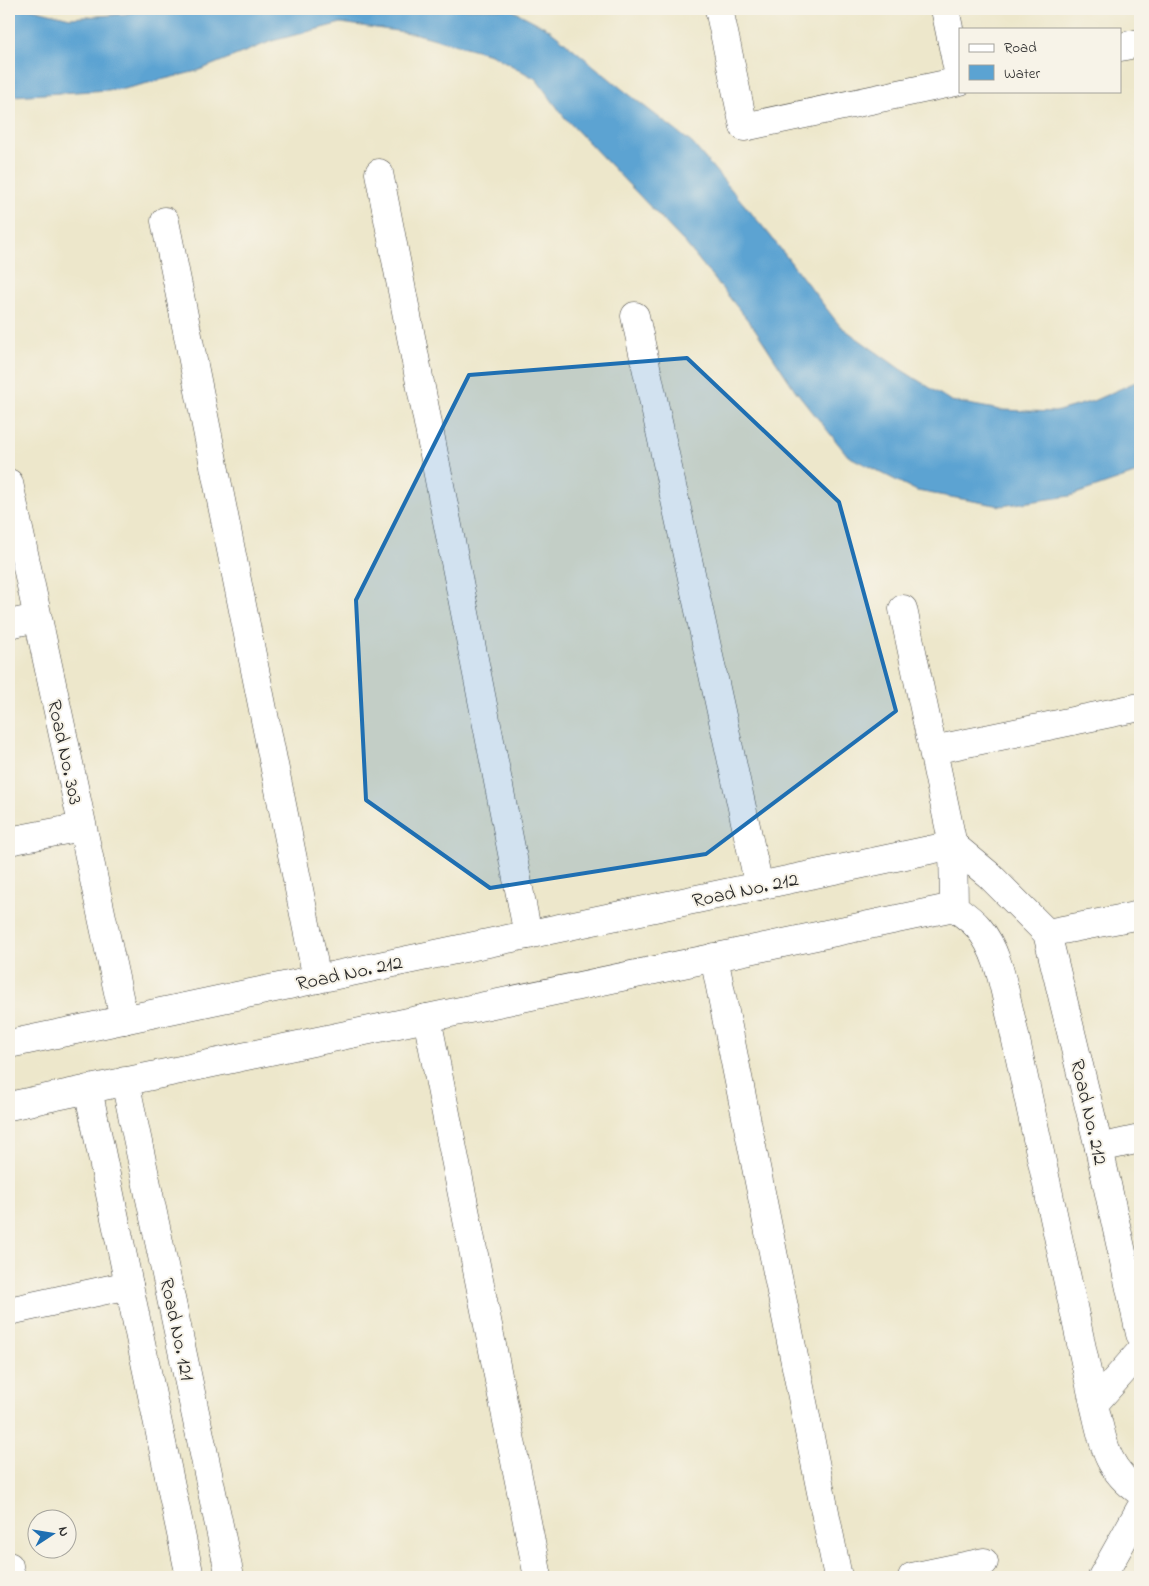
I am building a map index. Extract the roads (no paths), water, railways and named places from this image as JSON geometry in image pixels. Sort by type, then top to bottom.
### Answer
[{"type":"street","points":[[719,9],[744,126],[959,81]]},
{"type":"street","points":[[945,9],[959,76]]},
{"type":"street","points":[[1122,47],[1140,43]]},
{"type":"street","points":[[379,173],[528,935]]},
{"type":"street","points":[[165,221],[317,979]]},
{"type":"street","points":[[635,316],[759,886]]},
{"type":"street","name":"Road No. 303","points":[[9,483],[124,1020]]},
{"type":"street","points":[[903,609],[953,845],[954,907],[978,927],[994,953],[1012,1022],[1104,1448],[1114,1468],[1128,1484],[1140,1492]]},
{"type":"street","points":[[9,624],[37,618]]},
{"type":"street","points":[[933,750],[1140,707]]},
{"type":"street","points":[[9,841],[82,827]]},
{"type":"street","points":[[953,845],[989,874],[1047,933],[1140,914]]},
{"type":"street","name":"Road No. 212","points":[[9,1044],[953,845]]},
{"type":"street","points":[[9,1106],[954,907]]},
{"type":"street","name":"Road No. 212","points":[[1047,933],[1099,1148],[1140,1334]]},
{"type":"street","points":[[714,957],[838,1577]]},
{"type":"street","points":[[427,1018],[538,1577]]},
{"type":"street","name":"Road No. 121","points":[[125,1081],[230,1577]]},
{"type":"street","name":"Road No. 121","points":[[88,1089],[190,1577]]},
{"type":"street","points":[[1099,1148],[1140,1139]]},
{"type":"street","points":[[9,1311],[129,1285]]},
{"type":"street","points":[[1094,1404],[1140,1352]]},
{"type":"street","points":[[1102,1577],[1140,1509]]},
{"type":"street","points":[[912,1577],[984,1562]]},
{"type":"street","points":[[9,1566],[11,1577]]},
{"type":"water","points":[[9,9],[33,9],[70,18],[126,14],[140,9],[510,9],[549,29],[692,143],[769,234],[840,326],[900,369],[951,401],[1001,410],[1055,412],[1093,401],[1140,380],[1140,472],[1070,496],[1001,506],[917,491],[848,456],[795,390],[755,329],[686,244],[565,118],[536,79],[491,54],[417,34],[341,23],[272,41],[197,71],[124,89],[13,96],[9,94]]}]
